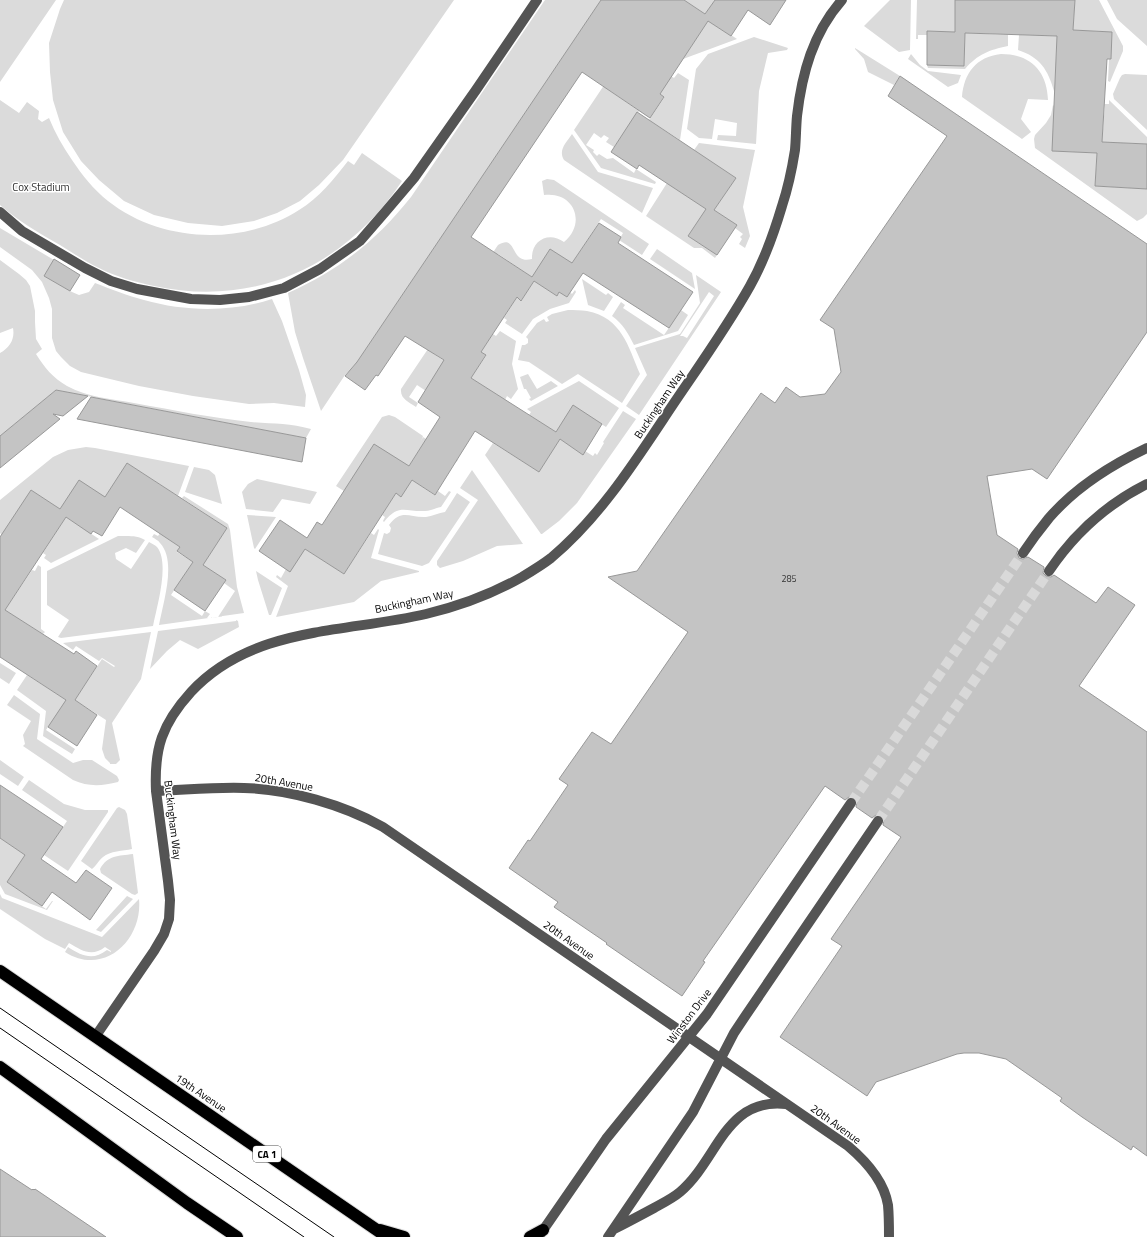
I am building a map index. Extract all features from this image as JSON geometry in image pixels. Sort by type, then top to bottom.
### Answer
[{"type":"highway","name":"19th Avenue","points":[[0,971],[387,1237]]},
{"type":"highway","points":[[0,1067],[180,1199],[237,1237]]},
{"type":"highway","points":[[375,1229],[404,1237]]},
{"type":"highway","points":[[530,1237],[541,1234]]},
{"type":"street","points":[[0,212],[22,231],[85,268],[111,281],[137,289],[191,300],[220,300],[249,297],[284,288],[320,269],[360,241],[414,178],[537,0]]},
{"type":"street","name":"Buckingham Way","points":[[95,1037],[162,940],[169,919],[170,893],[156,791],[156,766],[159,746],[168,723],[180,705],[198,685],[211,674],[234,658],[264,644],[294,636],[425,614],[479,598],[507,585],[550,559],[579,531],[600,507],[637,458],[718,337],[755,277],[776,228],[790,176],[795,148],[801,89],[806,66],[818,34],[828,16],[842,0]]},
{"type":"street","points":[[1023,553],[1050,518],[1079,490],[1112,466],[1147,448]]},
{"type":"street","points":[[1049,571],[1072,541],[1091,522],[1118,501],[1147,484]]},
{"type":"street","name":"20th Avenue","points":[[156,791],[226,788],[263,789],[298,795],[334,806],[361,815],[383,827],[848,1146],[872,1170],[882,1186],[888,1205],[889,1237]]},
{"type":"street","name":"Winston Drive","points":[[541,1234],[606,1139],[707,1014],[851,803]]},
{"type":"street","points":[[610,1234],[687,1122],[734,1033],[759,994],[878,821]]},
{"type":"street","points":[[610,1234],[680,1192],[700,1170],[732,1124],[744,1113],[765,1105],[787,1104]]},
{"type":"green space","points":[[0,0],[56,0],[0,82]]},
{"type":"green space","points":[[64,0],[454,0],[343,160],[319,185],[300,201],[277,213],[254,221],[222,226],[188,223],[154,215],[124,201],[99,180],[81,161],[63,132],[53,100],[50,72],[49,43]]},
{"type":"green space","points":[[545,0],[601,0],[357,362],[345,375],[321,411],[295,332],[288,293],[324,274],[356,253],[398,213],[411,197]]},
{"type":"green space","points":[[684,0],[715,0],[705,14]]},
{"type":"green space","points":[[890,0],[911,0],[910,50],[899,52],[864,26]]},
{"type":"green space","points":[[917,0],[955,0],[955,32],[928,31],[927,35],[918,35],[918,39],[916,39]]},
{"type":"green space","points":[[1075,0],[1099,0],[1123,46],[1123,51],[1110,82],[1108,81],[1109,59],[1111,59],[1112,32],[1073,30]]},
{"type":"green space","points":[[1107,0],[1147,0],[1147,46],[1117,19]]},
{"type":"green space","points":[[708,21],[737,39],[683,59]]},
{"type":"green space","points":[[965,33],[1008,35],[1008,46],[984,53],[965,69],[928,68],[927,65],[964,66]]},
{"type":"green space","points":[[1019,35],[1057,36],[1055,91],[1042,65],[1032,56],[1018,50]]},
{"type":"green space","points":[[754,37],[788,48],[787,50],[768,53],[759,91],[756,144],[717,140],[718,135],[736,136],[737,123],[715,119],[712,139],[699,138],[687,129],[696,69],[708,54]]},
{"type":"green space","points":[[633,42],[637,44],[607,89],[639,111],[614,147],[606,142],[609,138],[604,135],[601,138],[594,133],[586,145],[594,150],[593,152],[597,156],[599,154],[607,159],[613,158],[634,173],[636,169],[656,182],[655,184],[601,168],[574,130]]},
{"type":"green space","points":[[855,48],[900,76],[894,85],[868,72],[864,59]]},
{"type":"green space","points":[[911,54],[920,65],[928,71],[961,75],[958,83],[948,87],[908,59]]},
{"type":"green space","points":[[1001,54],[1021,57],[1029,61],[1041,73],[1047,90],[1048,100],[1028,99],[1021,119],[1031,132],[1022,139],[962,97],[965,81],[973,68],[985,59]]},
{"type":"green space","points":[[678,73],[689,80],[680,140],[649,120],[664,98],[660,94],[671,76],[674,78]]},
{"type":"green space","points":[[1125,74],[1147,75],[1147,130],[1114,99],[1113,94],[1120,78]]},
{"type":"green space","name":"Cox Stadium","points":[[0,100],[19,113],[27,102],[39,111],[38,119],[42,122],[49,118],[59,140],[76,166],[93,187],[108,201],[129,215],[152,225],[177,232],[202,235],[228,234],[253,230],[277,222],[299,210],[313,200],[332,181],[348,161],[354,165],[362,153],[402,181],[379,211],[354,236],[326,257],[295,274],[262,285],[227,291],[191,291],[154,286],[119,277],[94,266],[29,226],[0,205]]},
{"type":"green space","points":[[1109,100],[1147,137],[1147,144],[1102,142],[1105,104],[1109,104]]},
{"type":"green space","points":[[1053,105],[1053,151],[1097,153],[1095,186],[1147,189],[1147,214],[1143,218],[1137,221],[1035,148],[1035,135],[1051,115]]},
{"type":"green space","points":[[572,134],[598,172],[653,188],[642,213],[564,160],[562,150]]},
{"type":"green space","points":[[699,143],[755,150],[743,207],[750,236],[745,248],[739,244],[742,239],[740,237],[743,234],[735,228],[737,225],[714,210],[736,178],[694,150]]},
{"type":"green space","points":[[547,179],[554,180],[649,244],[642,255],[619,240],[623,233],[601,219],[572,263],[532,277],[498,254],[434,354],[461,372],[441,401],[417,385],[409,397],[418,403],[416,407],[403,398],[401,389],[498,245],[504,242],[509,243],[520,258],[525,260],[532,259],[534,247],[542,239],[553,237],[564,242],[571,234],[575,226],[576,218],[574,210],[570,203],[563,198],[554,195],[544,195],[542,181]]},
{"type":"green space","points":[[667,183],[706,209],[688,236],[717,255],[715,258],[702,248],[694,248],[646,216]]},
{"type":"green space","points":[[0,228],[54,260],[44,276],[79,295],[89,292],[95,283],[144,300],[176,307],[209,309],[225,308],[272,299],[282,321],[299,370],[306,395],[305,407],[274,403],[249,404],[193,396],[139,386],[81,372],[70,366],[56,351],[52,338],[52,309],[42,282],[32,270],[0,247]]},
{"type":"green space","points":[[657,249],[692,273],[695,289],[650,259]]},
{"type":"green space","points":[[0,260],[26,280],[30,286],[35,311],[36,339],[42,349],[36,354],[49,372],[67,386],[83,393],[100,397],[192,414],[251,422],[289,425],[311,429],[306,438],[56,390],[0,436],[0,353],[7,348],[11,342],[13,328],[0,333]]},
{"type":"green space","points":[[696,275],[721,292],[639,415],[626,406],[647,375],[635,348],[680,334],[700,303]],"holes":[[[709,292],[714,296],[687,338],[680,336]]]},
{"type":"green space","points":[[582,279],[606,295],[608,293],[613,297],[604,311],[588,305]]},
{"type":"green space","points":[[534,281],[557,296],[559,292],[567,297],[570,292],[572,294],[575,290],[576,292],[569,303],[550,309],[533,319],[522,334],[505,323],[507,320],[504,318],[517,297],[522,300]]},
{"type":"green space","points":[[621,302],[625,305],[623,308],[664,335],[681,310],[688,315],[678,331],[634,345],[625,329],[612,316]]},
{"type":"green space","points":[[568,310],[587,311],[599,315],[608,320],[622,335],[640,374],[622,403],[578,374],[562,384],[529,362],[518,360],[522,345],[528,343],[528,339],[526,337],[537,323],[544,319],[546,322],[549,321],[547,317],[552,314]]},
{"type":"green space","points":[[500,331],[516,341],[512,364],[518,389],[511,399],[507,396],[505,400],[471,378],[486,356],[481,352],[493,334],[496,336]]},
{"type":"green space","points":[[528,374],[537,389],[551,381],[558,386],[531,401],[526,389],[524,389],[520,377]]},
{"type":"green space","points":[[579,381],[619,408],[606,427],[573,406],[556,432],[529,415],[531,412],[527,409]]},
{"type":"green space","points":[[623,411],[636,419],[577,503],[559,521],[541,534],[485,455],[493,443],[539,472],[560,439],[582,454],[585,451],[593,456],[595,453],[597,455],[604,443],[603,442]]},
{"type":"green space","points":[[389,415],[395,417],[423,436],[421,441],[423,437],[458,460],[456,462],[424,442],[409,466],[344,491],[336,486],[382,417]]},
{"type":"green space","points":[[86,447],[189,466],[178,496],[127,463],[105,497],[60,509],[31,490],[2,535],[0,533],[0,500],[53,457],[68,450]]},
{"type":"green space","points":[[194,467],[209,470],[215,475],[222,504],[185,492]]},
{"type":"green space","points":[[472,470],[523,544],[497,546],[463,561],[440,568],[437,565],[437,561],[478,500],[460,488]]},
{"type":"green space","points":[[257,479],[317,492],[310,504],[282,499],[273,512],[246,509],[242,492],[248,484]]},
{"type":"green space","points":[[412,480],[434,495],[438,491],[445,496],[449,491],[451,492],[441,507],[427,511],[398,510],[389,516],[384,522],[385,517],[382,515],[396,493],[401,496]]},
{"type":"green space","points":[[457,493],[470,502],[429,563],[422,566],[378,554],[384,533],[387,534],[390,532],[391,528],[389,525],[394,520],[402,515],[426,517],[445,512]]},
{"type":"green space","points":[[184,496],[228,524],[237,587],[244,613],[218,617],[235,591],[224,583],[226,580],[203,565],[227,528],[182,498]]},
{"type":"green space","points":[[247,515],[276,517],[255,549],[254,548]]},
{"type":"green space","points":[[66,517],[99,539],[51,563],[44,558],[46,555],[43,553]]},
{"type":"green space","points":[[378,529],[379,530],[371,558],[419,572],[381,581],[354,602],[276,617],[288,586],[276,577],[277,575],[281,578],[286,569],[305,549],[344,574],[371,533],[374,535]]},
{"type":"green space","points":[[160,533],[180,547],[177,552],[193,562],[171,595],[202,616],[205,611],[210,614],[207,618],[211,618],[159,625],[166,594],[168,560],[165,551],[159,542],[152,537],[154,534],[158,536]]},
{"type":"green space","points":[[118,536],[136,537],[145,540],[136,553],[126,548],[115,553],[116,559],[131,569],[149,542],[157,547],[161,554],[163,574],[153,626],[61,638],[58,637],[69,620],[47,605],[47,571]]},
{"type":"green space","points":[[38,565],[41,567],[41,629],[45,632],[43,634],[5,610],[32,570],[35,571]]},
{"type":"green space","points":[[256,571],[282,588],[271,615],[269,615]]},
{"type":"green space","points":[[236,620],[238,621],[239,627],[198,649],[180,640],[150,669],[158,631]]},
{"type":"green space","points":[[151,632],[141,679],[112,723],[120,760],[116,764],[110,764],[105,758],[102,749],[106,720],[75,700],[102,659],[114,667],[115,666],[102,658],[99,661],[76,646],[73,650],[63,643]]},
{"type":"green space","points":[[0,663],[16,673],[9,684],[0,678]]},
{"type":"green space","points":[[27,675],[66,700],[46,730],[75,749],[72,754],[43,736],[46,711],[17,690]]},
{"type":"green space","points":[[14,695],[40,714],[37,739],[73,763],[83,760],[92,760],[117,776],[119,780],[118,782],[95,785],[84,784],[73,780],[23,746],[25,744],[23,735],[31,721],[7,705]]},
{"type":"green space","points":[[0,760],[24,777],[18,786],[0,774]]},
{"type":"green space","points":[[29,780],[64,804],[85,810],[108,810],[68,871],[44,855],[67,821],[22,790]]},
{"type":"green space","points":[[119,807],[125,810],[127,814],[132,849],[113,852],[106,855],[101,858],[92,869],[81,861]]},
{"type":"green space","points":[[0,838],[25,855],[7,882],[46,909],[53,901],[47,910],[5,894],[0,885]]},
{"type":"green space","points":[[133,854],[138,893],[135,895],[101,873],[100,869],[106,861],[114,857]]},
{"type":"green space","points":[[0,894],[2,898],[102,937],[139,899],[139,914],[135,928],[128,940],[118,950],[107,957],[94,960],[80,959],[65,952],[68,947],[78,953],[88,956],[97,955],[107,950],[111,951],[105,947],[96,952],[87,952],[69,943],[65,949],[45,939],[0,909]]},
{"type":"green space","points":[[127,896],[133,899],[101,932],[96,930]]},
{"type":"building","points":[[601,0],[684,0],[705,14],[715,0],[786,0],[770,25],[748,10],[731,36],[708,21],[660,94],[664,97],[650,118],[582,72],[471,237],[532,277],[550,249],[572,263],[599,223],[621,237],[618,243],[693,292],[669,328],[583,273],[567,297],[559,292],[557,296],[534,281],[521,301],[517,297],[481,352],[486,355],[471,378],[556,432],[573,405],[602,424],[583,455],[560,439],[539,472],[475,431],[435,495],[412,480],[401,497],[396,493],[344,574],[305,549],[290,572],[259,551],[280,520],[307,538],[317,522],[322,525],[374,444],[409,466],[440,417],[418,402],[444,360],[405,336],[378,376],[376,375],[365,390],[345,376],[357,362]]},
{"type":"building","points":[[955,0],[1075,0],[1073,30],[1112,32],[1111,59],[1107,59],[1102,142],[1147,144],[1147,189],[1095,186],[1097,153],[1052,151],[1057,36],[965,33],[964,66],[927,65],[927,31],[955,32]]},
{"type":"building","points":[[900,76],[1147,244],[1147,332],[1047,479],[1032,469],[987,476],[997,535],[1018,549],[1017,553],[1019,558],[1023,559],[1028,557],[1044,567],[1043,573],[1046,576],[1051,577],[1054,575],[1096,603],[1108,587],[1135,605],[1079,686],[1147,732],[1147,1156],[1133,1146],[1131,1150],[1082,1117],[1060,1101],[1062,1098],[1006,1059],[979,1053],[957,1054],[876,1082],[867,1096],[780,1037],[842,946],[831,939],[901,837],[883,825],[884,819],[881,815],[876,815],[872,818],[856,807],[857,801],[854,797],[849,797],[845,800],[825,786],[703,961],[705,962],[682,996],[554,907],[558,902],[509,868],[528,840],[530,841],[568,785],[559,779],[592,732],[611,744],[688,632],[608,577],[637,571],[761,393],[775,403],[786,387],[800,397],[825,394],[841,372],[834,329],[820,320],[947,136],[888,96]]},
{"type":"building","points":[[637,112],[736,178],[714,210],[737,225],[717,255],[688,236],[706,209],[639,165],[637,169],[611,152]]},
{"type":"building","points":[[54,259],[80,275],[70,291],[44,276]]},
{"type":"building","points":[[56,390],[88,396],[63,416],[53,414],[60,419],[0,468],[0,436]]},
{"type":"building","points":[[91,397],[306,438],[302,462],[77,419]]},
{"type":"building","points":[[127,463],[227,528],[203,565],[226,580],[205,611],[174,590],[193,562],[177,551],[180,547],[120,507],[102,536],[93,531],[91,534],[66,517],[5,610],[74,654],[76,651],[97,666],[75,700],[97,715],[77,746],[48,727],[66,700],[0,657],[0,537],[31,490],[60,509],[79,480],[105,497]]},
{"type":"building","points":[[0,785],[63,827],[41,859],[76,883],[86,870],[112,888],[90,920],[52,892],[42,906],[7,882],[25,855],[0,838]]},
{"type":"building","points":[[0,1169],[32,1190],[35,1189],[106,1237],[0,1237]]},
{"type":"tunnel","points":[[851,803],[1023,553]]},
{"type":"tunnel","points":[[878,821],[1049,571]]},
{"type":"tram line","points":[[0,1008],[334,1237]]},
{"type":"tram line","points":[[0,1028],[304,1237]]}]
